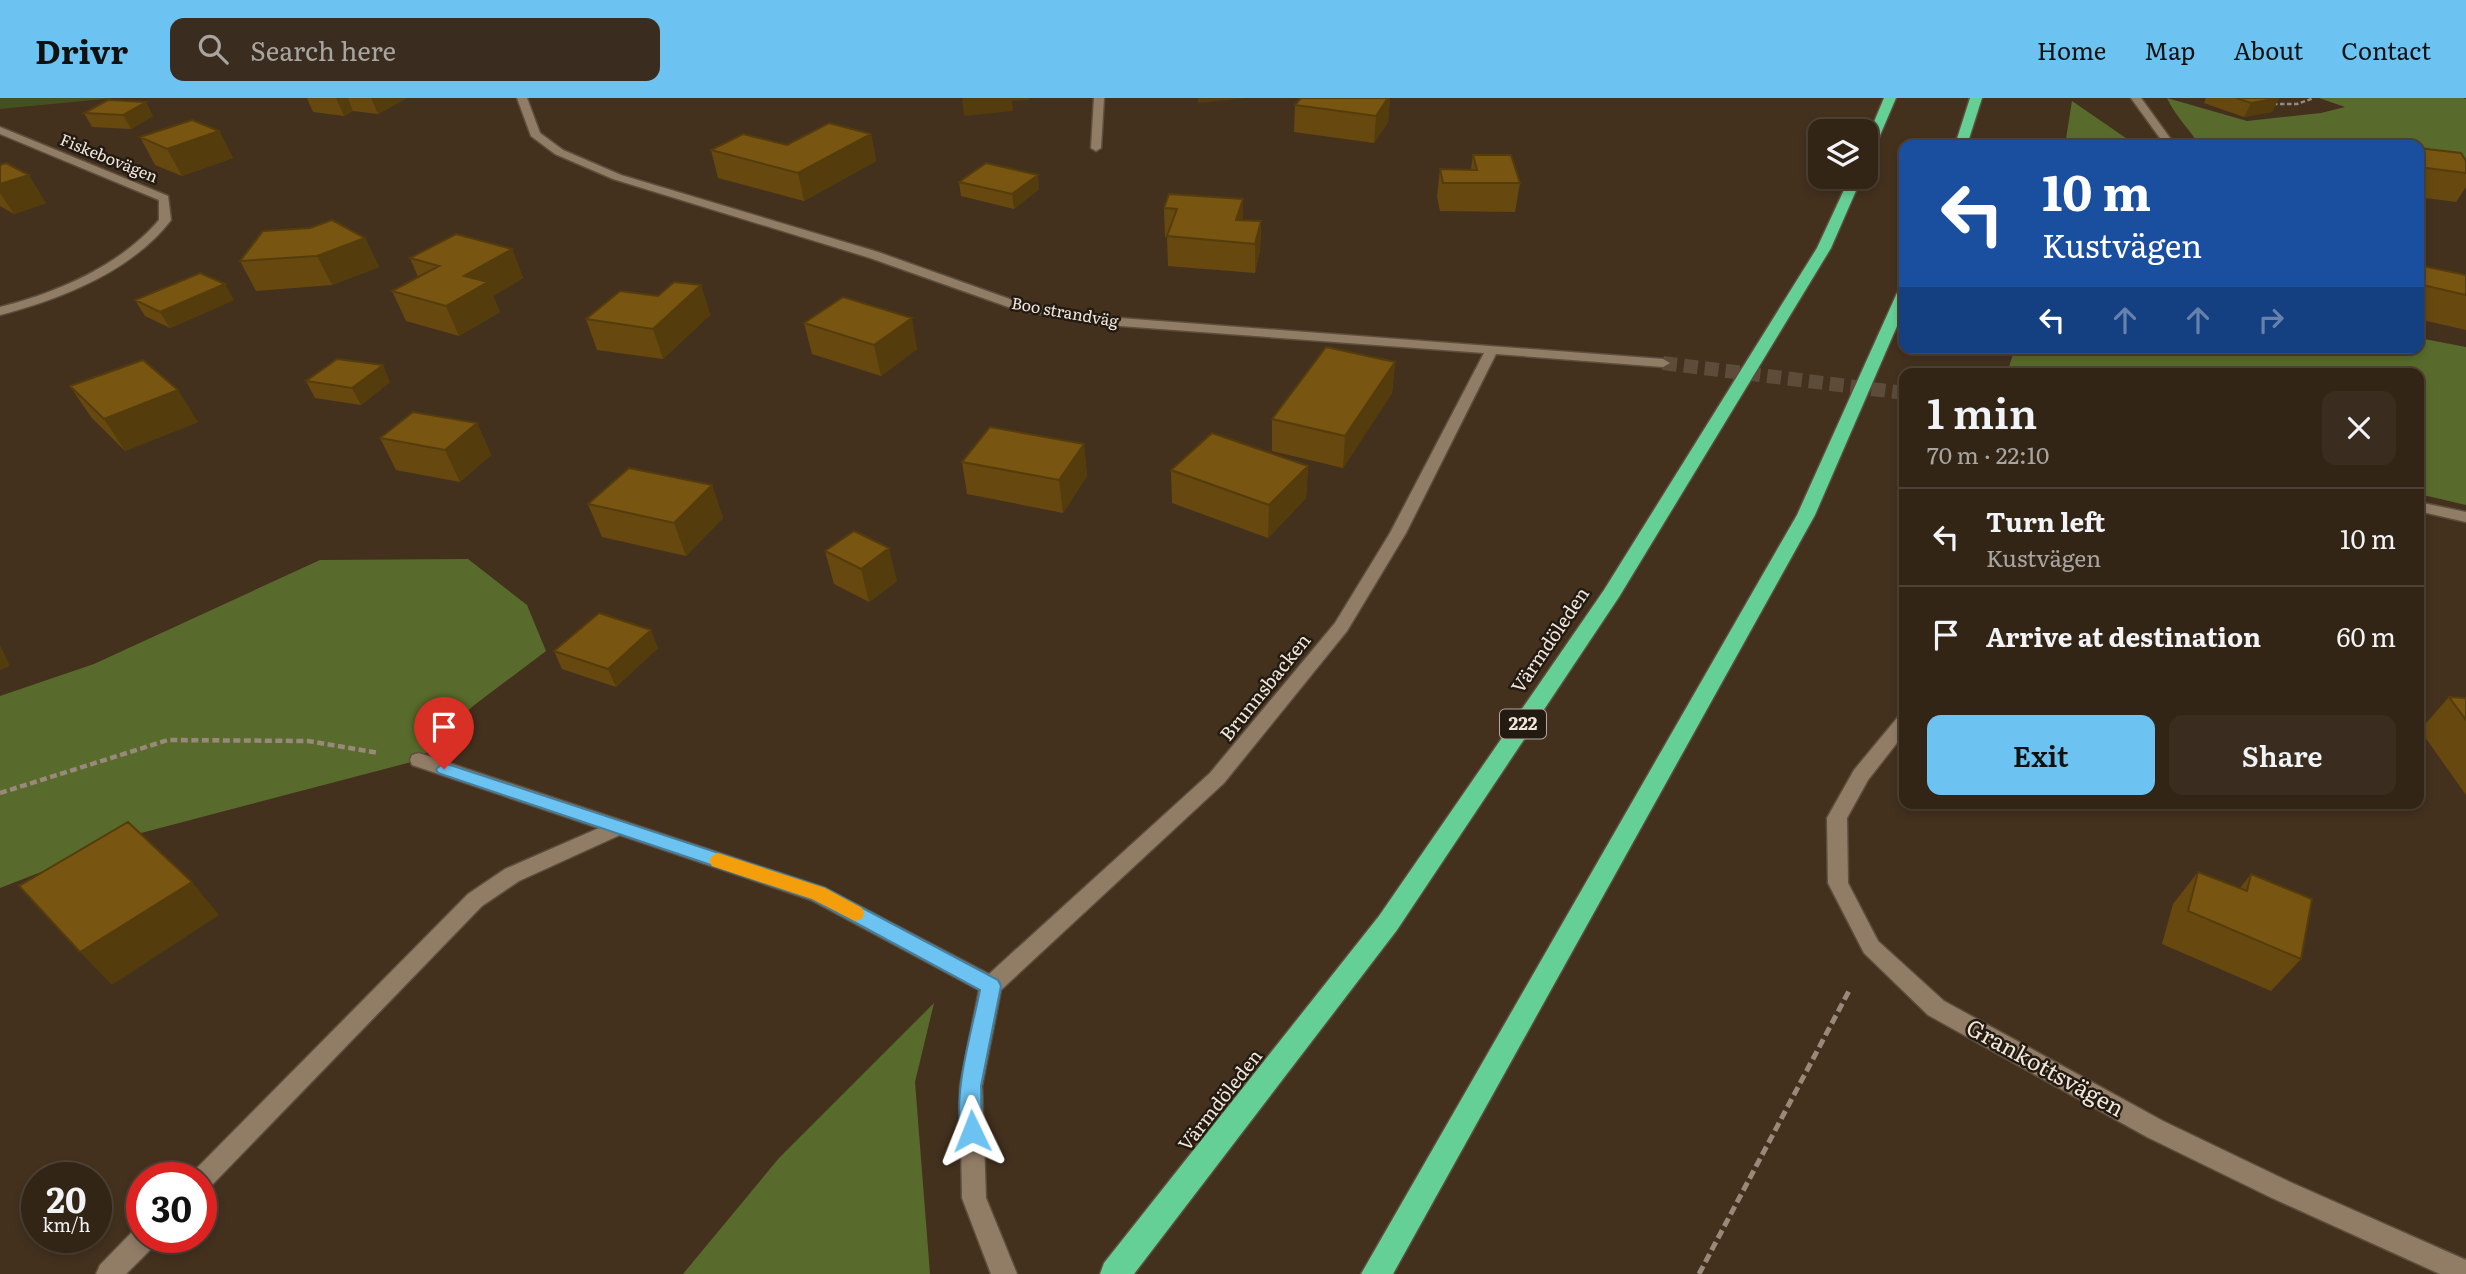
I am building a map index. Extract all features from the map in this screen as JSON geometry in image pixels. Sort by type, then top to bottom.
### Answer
[{"type":"highway","points":[[1878,126],[1890,98]]},
{"type":"highway","points":[[1963,140],[1976,98]]},
{"type":"highway","name":"Värmdöleden","points":[[1115,1274],[1388,923],[1612,593],[1824,248],[1851,189]]},
{"type":"highway","points":[[1376,1274],[1806,516],[1899,304]]},
{"type":"street","name":"Boo strandväg","points":[[522,98],[535,134],[559,152],[617,177],[874,255],[1018,306],[1093,320],[1663,363]]},
{"type":"street","points":[[1096,148],[1099,98]]},
{"type":"street","points":[[2136,98],[2166,140]]},
{"type":"street","name":"Fiskebovägen","points":[[0,130],[164,198],[165,220],[144,244],[109,265],[62,290],[0,312]]},
{"type":"street","name":"Brunnsbacken","points":[[991,986],[1217,779],[1341,627],[1398,533],[1491,352]]},
{"type":"street","points":[[2424,507],[2466,517]]},
{"type":"street","name":"Grankottsvägen","points":[[1899,728],[1861,775],[1837,818],[1838,883],[1871,947],[1936,1008],[2155,1129],[2281,1190],[2466,1273]]},
{"type":"street","points":[[419,760],[818,894],[991,986],[971,1086],[974,1198],[1004,1274]]},
{"type":"street","points":[[217,1164],[475,900],[512,875],[618,828]]},
{"type":"street","points":[[109,1274],[129,1253]]},
{"type":"path","points":[[2273,104],[2297,104],[2314,98]]},
{"type":"path","points":[[0,793],[168,740],[308,741],[419,760]]},
{"type":"path","points":[[1699,1274],[1871,947]]},
{"type":"green space","points":[[0,98],[114,98],[0,109]]},
{"type":"green space","points":[[2167,98],[2247,121],[2321,113],[2345,107],[2319,98],[2463,98],[2466,99],[2466,174],[2424,170],[2424,140],[2195,140]]},
{"type":"green space","points":[[2072,101],[2129,140],[2066,140]]},
{"type":"green space","points":[[2424,339],[2466,347],[2466,505],[2424,495],[2424,368],[2009,368],[2013,354],[2424,354]]},
{"type":"green space","points":[[468,559],[527,605],[546,651],[473,706],[419,760],[141,833],[0,888],[0,696],[94,664],[320,560]]},
{"type":"green space","points":[[934,1003],[915,1082],[930,1274],[683,1274],[779,1158]]},
{"type":"building","points":[[1301,98],[1388,98],[1376,116],[1295,105]]},
{"type":"building","points":[[2236,98],[2279,98],[2251,103]]},
{"type":"building","points":[[108,100],[146,102],[123,115],[84,113]]},
{"type":"building","points":[[192,120],[219,131],[167,149],[140,137]]},
{"type":"building","points":[[829,123],[871,134],[798,173],[711,150],[743,134],[787,145]]},
{"type":"building","points":[[2424,149],[2461,153],[2466,161],[2466,173],[2424,168]]},
{"type":"building","points":[[1473,155],[1511,155],[1520,183],[1443,183],[1440,169],[1477,170]]},
{"type":"building","points":[[6,163],[29,175],[0,184],[0,165]]},
{"type":"building","points":[[986,163],[1038,175],[1012,194],[959,182]]},
{"type":"building","points":[[1169,194],[1243,199],[1236,220],[1261,221],[1255,244],[1167,236],[1177,209],[1164,208]]},
{"type":"building","points":[[332,220],[365,238],[317,256],[240,261],[263,231],[310,228]]},
{"type":"building","points":[[456,234],[512,249],[464,276],[488,282],[446,306],[392,291],[439,266],[410,258]]},
{"type":"building","points":[[2424,266],[2466,275],[2466,295],[2424,285]]},
{"type":"building","points":[[200,273],[225,284],[160,312],[135,300]]},
{"type":"building","points":[[674,282],[701,285],[653,329],[586,319],[620,291],[658,296]]},
{"type":"building","points":[[843,297],[912,318],[874,345],[804,323]]},
{"type":"building","points":[[1326,347],[1395,362],[1345,436],[1272,419]]},
{"type":"building","points":[[337,359],[383,365],[352,388],[306,381]]},
{"type":"building","points":[[143,360],[178,390],[104,419],[70,386]]},
{"type":"building","points":[[413,412],[477,423],[445,450],[380,438]]},
{"type":"building","points":[[990,427],[1084,444],[1059,480],[962,462]]},
{"type":"building","points":[[1212,433],[1308,466],[1269,505],[1171,470]]},
{"type":"building","points":[[629,468],[712,485],[674,523],[588,504]]},
{"type":"building","points":[[854,531],[889,548],[861,569],[825,551]]},
{"type":"building","points":[[599,613],[651,630],[608,669],[554,651]]},
{"type":"building","points":[[2449,697],[2466,698],[2466,720]]},
{"type":"building","points":[[128,822],[192,882],[80,952],[19,886]]},
{"type":"building","points":[[2198,872],[2247,891],[2251,874],[2312,899],[2301,959],[2188,911]]},
{"type":"tunnel","points":[[1663,363],[1899,392]]},
{"type":"slow traffic","points":[[718,861],[818,894],[855,913]]},
{"type":"route","points":[[444,769],[818,894],[991,986],[971,1086],[972,1131]]}]
